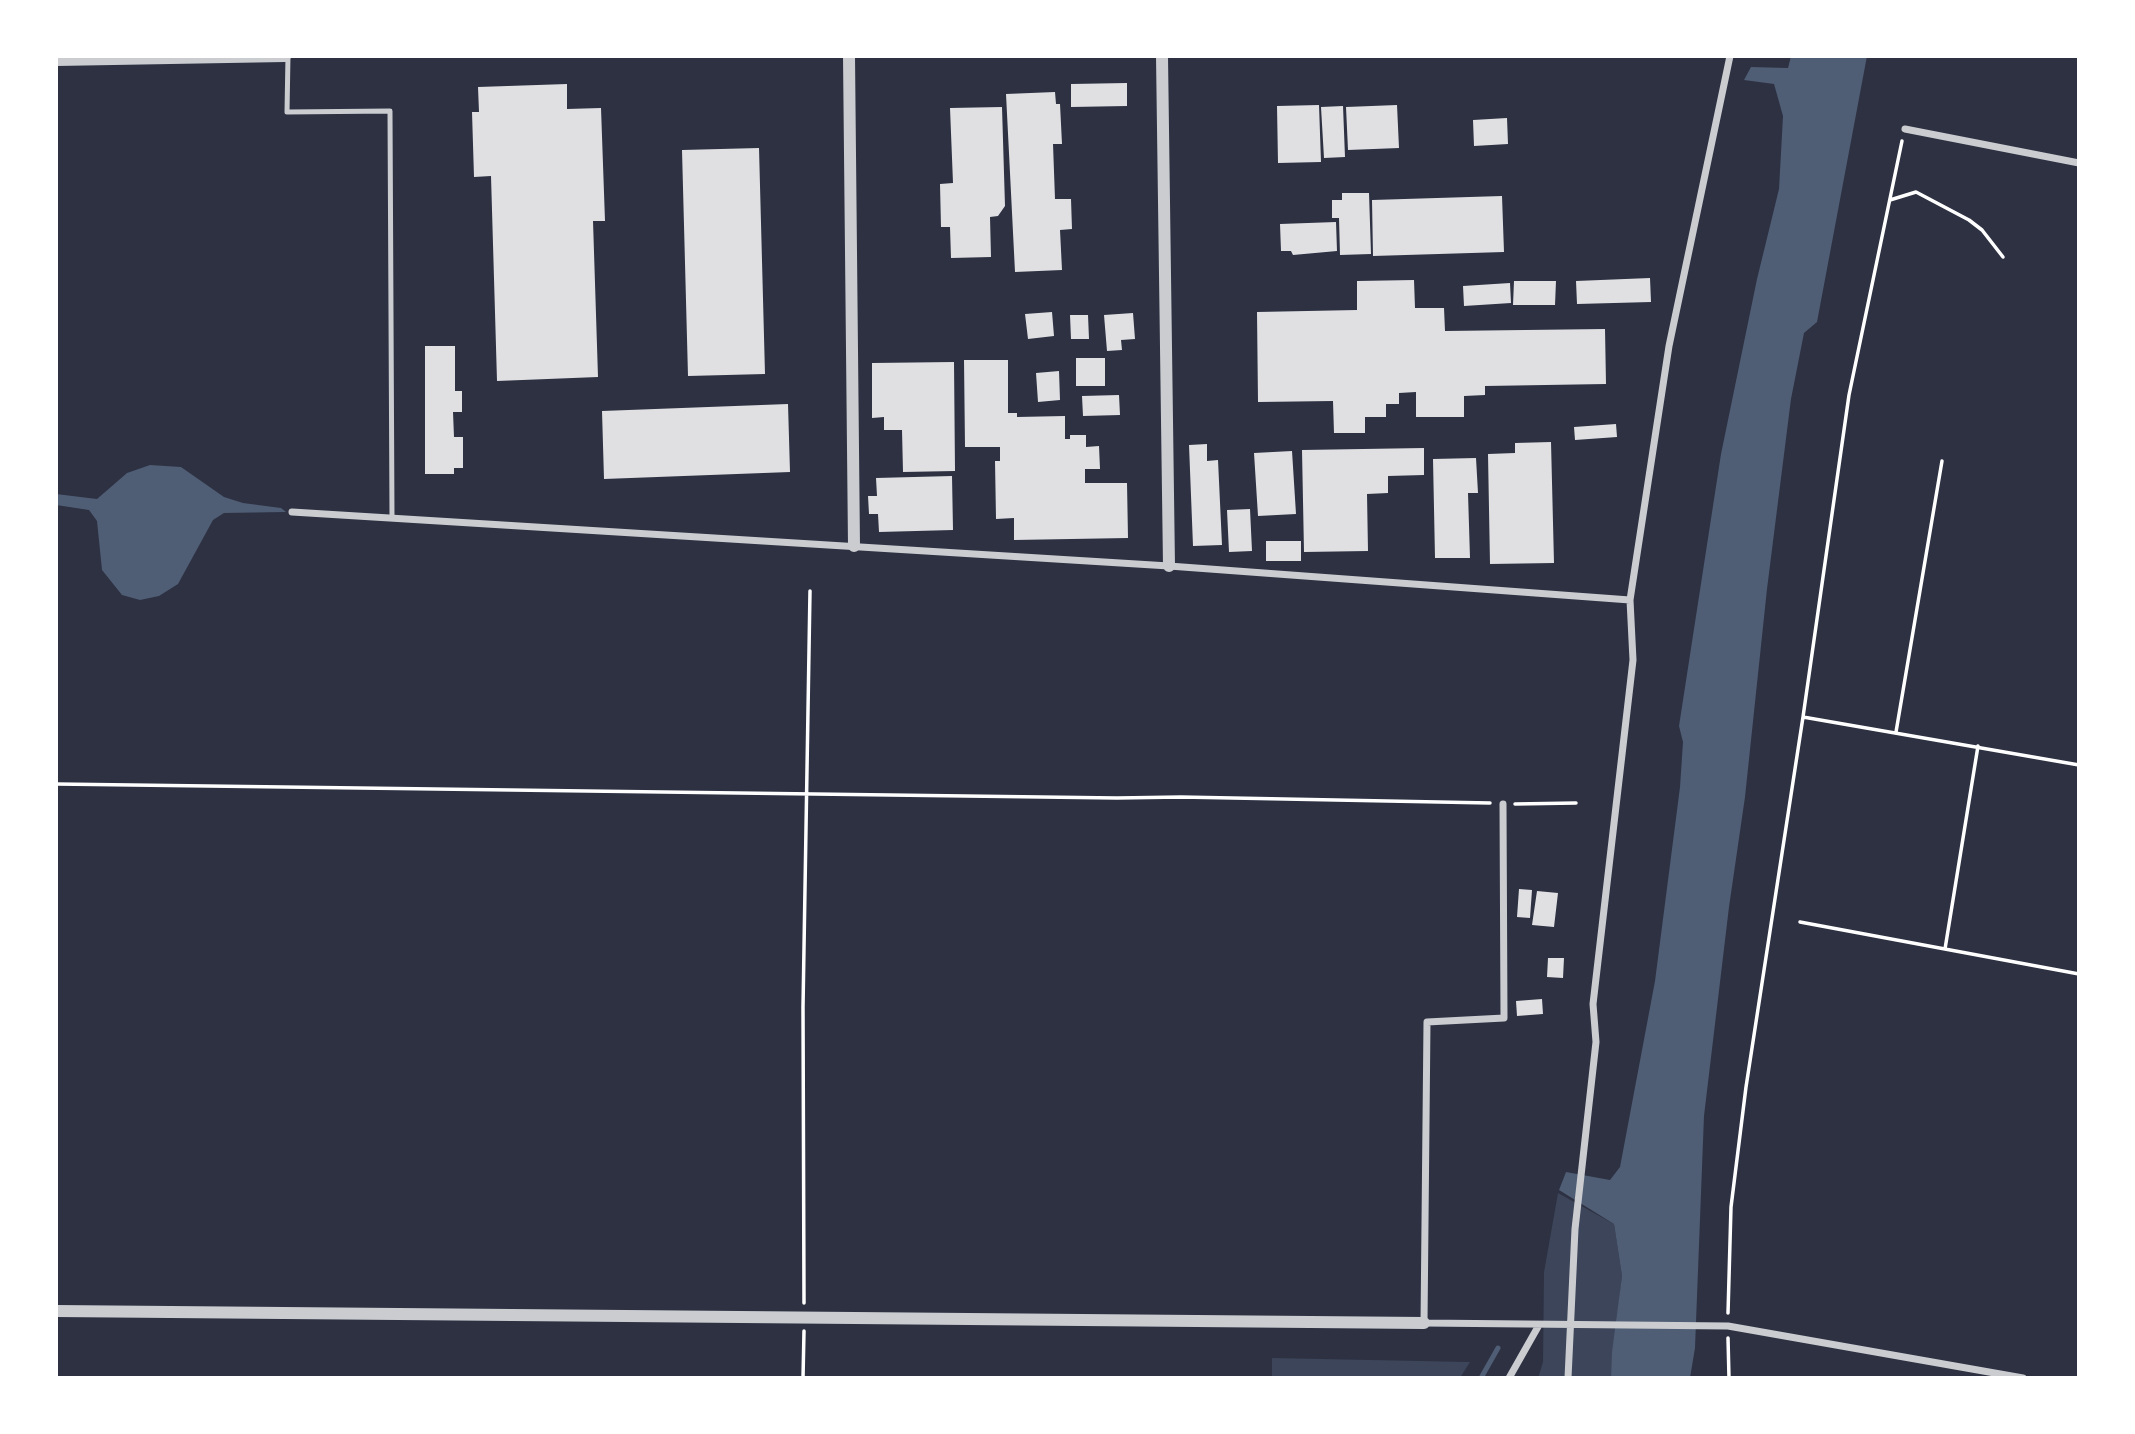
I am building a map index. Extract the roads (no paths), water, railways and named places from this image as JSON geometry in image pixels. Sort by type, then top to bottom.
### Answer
[{"type":"street","points":[[56,60],[286,56]]},
{"type":"street","points":[[849,56],[854,546]]},
{"type":"street","points":[[1162,56],[1169,566]]},
{"type":"street","points":[[1568,1378],[1574,1229],[1596,1042],[1593,1004],[1633,660],[1630,600],[1669,346],[1730,56]]},
{"type":"street","points":[[1905,129],[2079,163]]},
{"type":"street","points":[[292,512],[1169,566],[1630,600]]},
{"type":"street","points":[[1424,1324],[1427,1021],[1504,1018],[1503,804]]},
{"type":"street","points":[[56,1311],[1728,1326],[2023,1378]]},
{"type":"street","points":[[1509,1378],[1539,1325]]},
{"type":"lane","points":[[286,56],[287,112],[390,111],[392,517]]},
{"type":"waterway","points":[[1481,1378],[1498,1348]]}]
